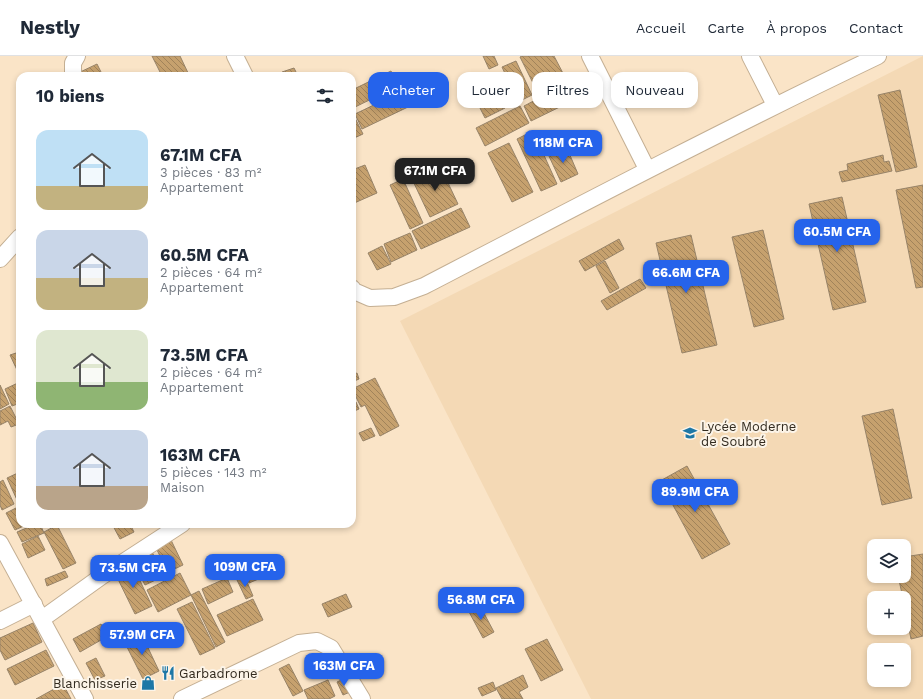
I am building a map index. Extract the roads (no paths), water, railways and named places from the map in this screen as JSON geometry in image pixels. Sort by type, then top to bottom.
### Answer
[{"type":"street","points":[[73,72],[73,63],[77,56]]},
{"type":"street","points":[[235,56],[243,72]]},
{"type":"street","points":[[590,56],[648,169]]},
{"type":"street","points":[[750,56],[775,105]]},
{"type":"street","points":[[356,292],[370,298],[394,297],[424,286],[648,169],[775,105],[878,56]]},
{"type":"street","points":[[0,259],[16,241]]},
{"type":"street","points":[[42,619],[102,576],[176,528]]},
{"type":"street","points":[[0,543],[85,699]]},
{"type":"street","points":[[0,621],[34,604]]},
{"type":"street","points":[[182,699],[299,643],[317,641],[331,648],[362,699]]},
{"type":"place","name":"Lycée Moderne de Soubré","points":[[690,433]]},
{"type":"place","name":"Garbadrome","points":[[168,673]]},
{"type":"place","name":"Blanchisserie","points":[[148,683]]}]
